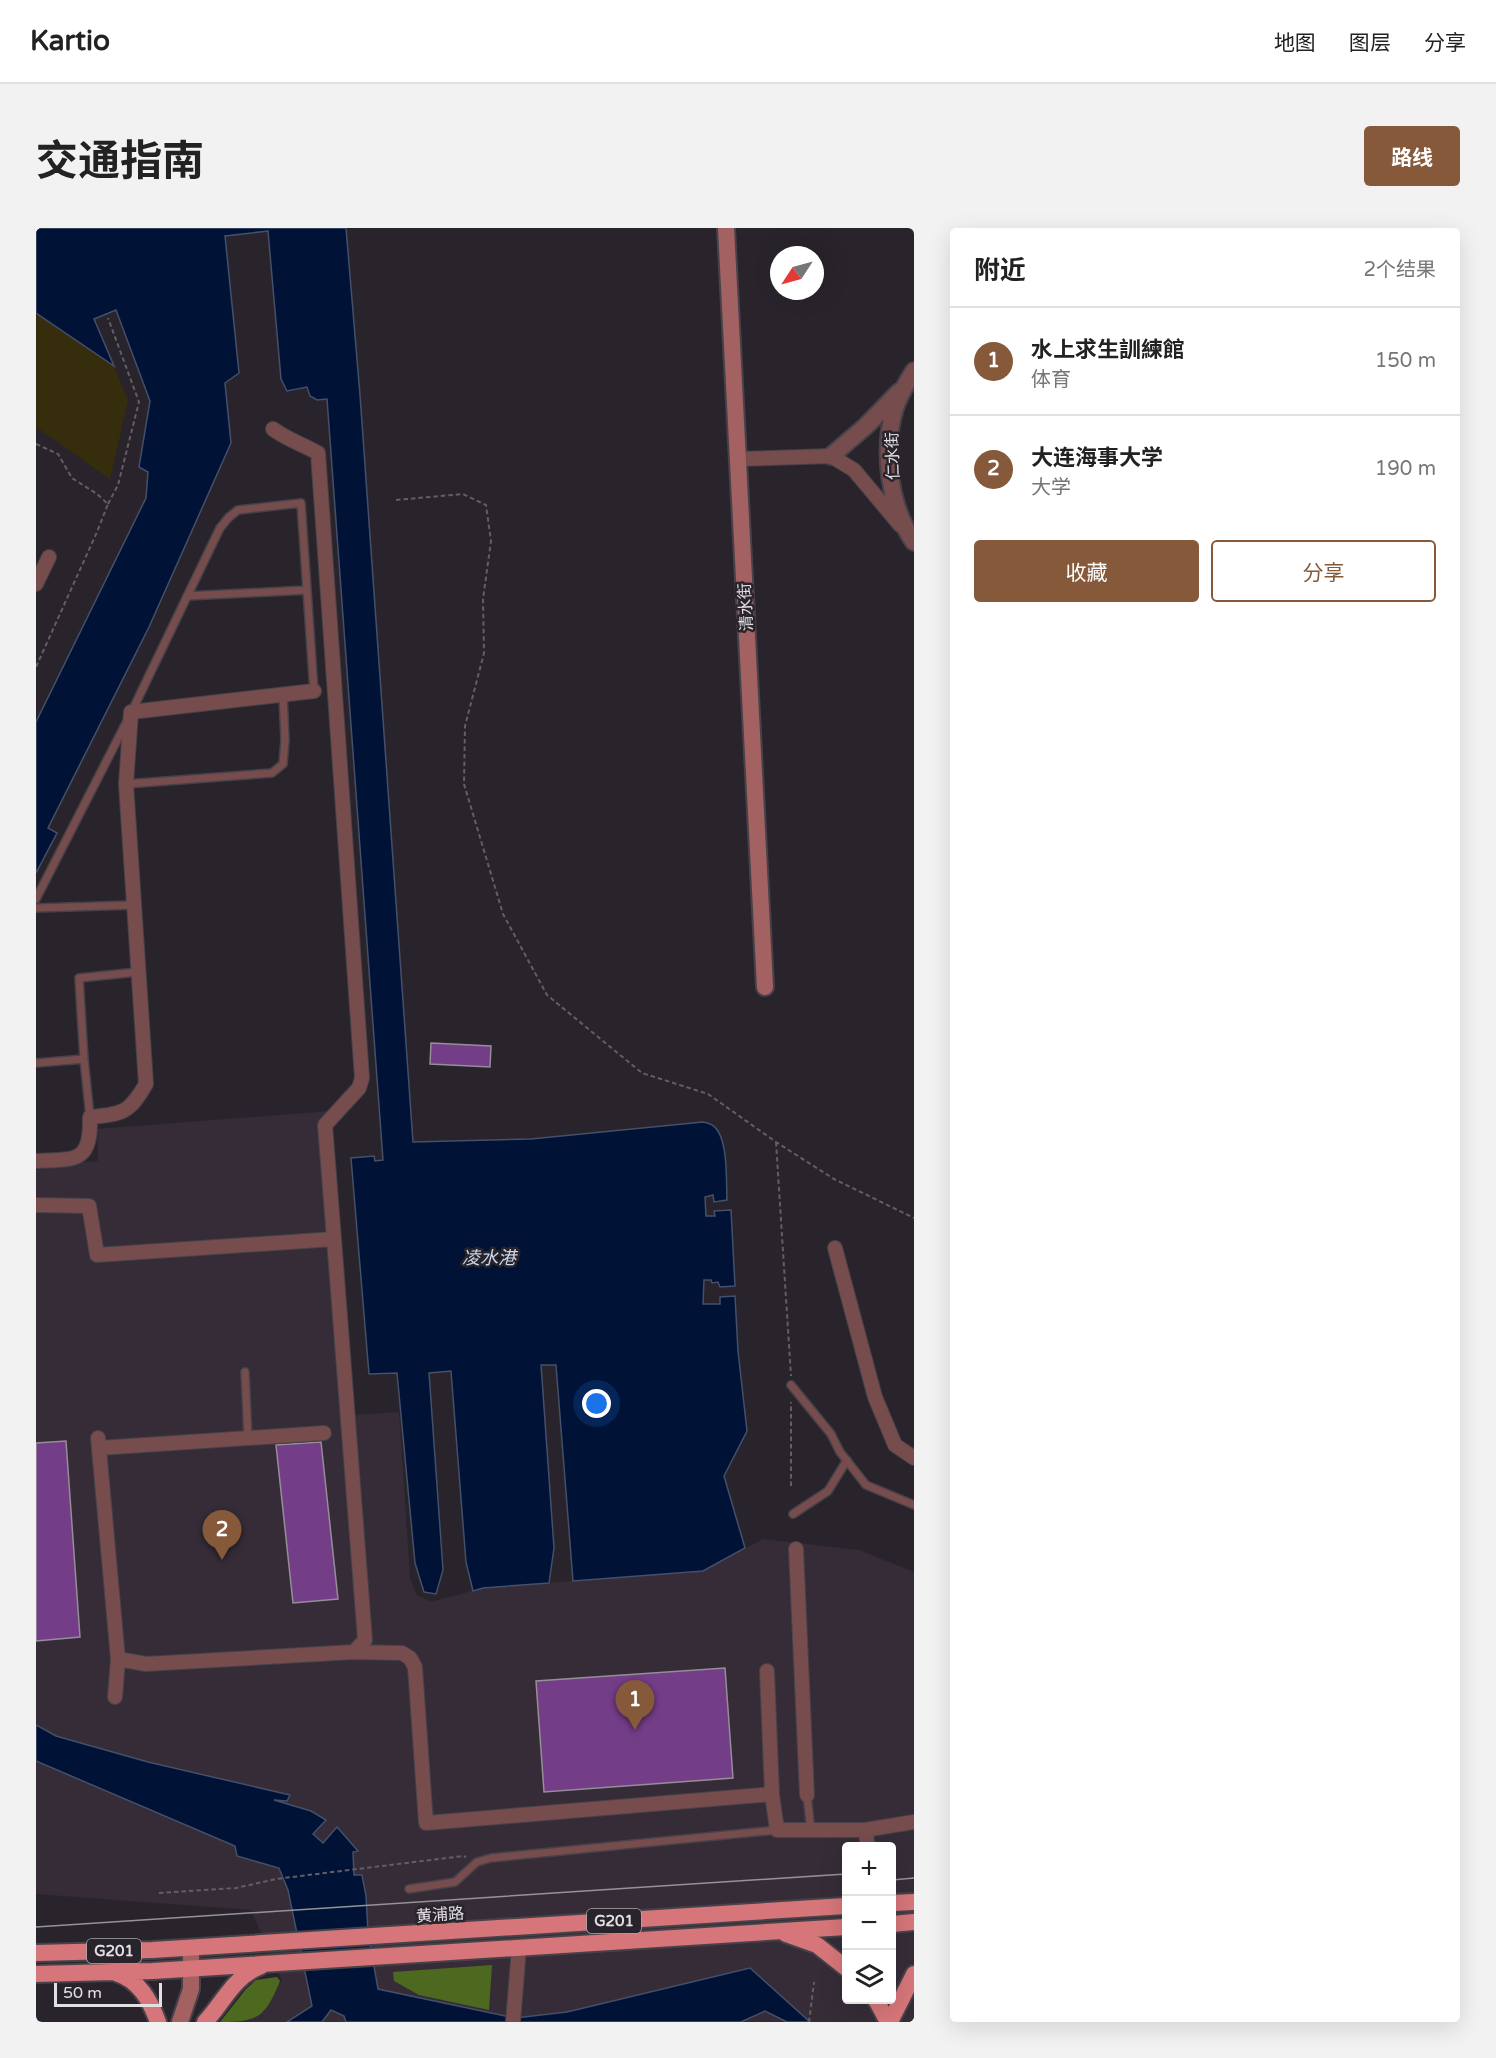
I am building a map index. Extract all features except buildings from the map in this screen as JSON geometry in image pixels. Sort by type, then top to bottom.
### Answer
[{"type":"highway","points":[[896,1903],[914,1902]]},
{"type":"highway","name":"黄浦路","points":[[36,1953],[191,1948],[842,1906]]},
{"type":"highway","points":[[896,1924],[914,1922]]},
{"type":"highway","name":"G201","points":[[36,1974],[192,1969],[842,1927]]},
{"type":"highway","points":[[777,1931],[817,1945],[842,1965]]},
{"type":"highway","points":[[205,2022],[241,1976],[272,1964]]},
{"type":"highway","points":[[112,1972],[125,1976],[136,1984],[146,1995],[158,2022]]},
{"type":"highway","points":[[889,2022],[914,1974]]},
{"type":"highway","points":[[878,2004],[889,2022]]},
{"type":"main road","name":"清水街","points":[[726,228],[765,987]]},
{"type":"main road","points":[[180,2022],[191,1989],[191,1948]]},
{"type":"street","points":[[831,456],[866,426],[911,375]]},
{"type":"street","name":"仁水街","points":[[911,375],[895,407],[889,454],[896,502],[912,539]]},
{"type":"street","points":[[273,429],[289,441],[318,453],[362,1078],[359,1088],[325,1125],[365,1640],[354,1652]]},
{"type":"street","points":[[738,459],[831,456],[854,470],[912,539]]},
{"type":"street","points":[[36,584],[49,557]]},
{"type":"street","points":[[36,1161],[75,1159],[83,1154],[91,1138],[90,1118],[114,1115],[133,1105],[146,1084],[126,784],[131,712],[314,691]]},
{"type":"street","points":[[36,1205],[88,1206],[97,1255],[334,1239]]},
{"type":"street","points":[[835,1248],[875,1397],[895,1445],[914,1458]]},
{"type":"street","points":[[115,1696],[118,1659],[99,1443],[324,1433]]},
{"type":"street","points":[[796,1549],[807,1795]]},
{"type":"street","points":[[118,1659],[146,1664],[354,1652],[402,1653],[410,1658],[415,1667],[426,1823],[772,1794]]},
{"type":"street","points":[[767,1671],[772,1794],[777,1830],[865,1830],[914,1822]]},
{"type":"street","points":[[865,1830],[867,1842]]},
{"type":"street","points":[[513,2022],[519,1948]]},
{"type":"street","points":[[887,2004],[889,2022]]},
{"type":"lane","points":[[36,899],[131,712],[220,528],[238,510],[301,503],[314,691]]},
{"type":"lane","points":[[187,596],[307,590]]},
{"type":"lane","points":[[126,784],[272,773],[282,764],[285,740],[283,694]]},
{"type":"lane","points":[[36,908],[134,905]]},
{"type":"lane","points":[[90,1118],[79,978],[138,972]]},
{"type":"lane","points":[[36,1063],[84,1059]]},
{"type":"lane","points":[[245,1372],[248,1438]]},
{"type":"lane","points":[[791,1385],[831,1434],[866,1485],[914,1505]]},
{"type":"lane","points":[[793,1514],[828,1491],[847,1460]]},
{"type":"lane","points":[[807,1795],[811,1831]]},
{"type":"lane","points":[[409,1889],[455,1882],[477,1862],[491,1858],[777,1830]]},
{"type":"path","points":[[36,668],[118,485],[139,402],[108,318]]},
{"type":"path","points":[[36,444],[58,454],[72,478],[108,504]]},
{"type":"path","points":[[396,500],[463,494],[486,505],[491,541],[483,599],[484,653],[465,726],[464,784],[503,914],[547,995],[642,1073],[708,1094],[834,1179],[914,1218]]},
{"type":"path","points":[[776,1142],[791,1385],[791,1486]]},
{"type":"path","points":[[159,1893],[236,1888],[276,1879],[463,1856],[477,1862]]},
{"type":"path","points":[[809,2022],[814,1982]]},
{"type":"shaded area","points":[[331,1111],[355,1415],[399,1412],[410,1577],[416,1594],[431,1602],[483,1588],[703,1571],[763,1539],[859,1550],[914,1572],[914,2022],[224,2022],[239,2009],[282,1981],[251,1910],[36,1894],[36,1166],[98,1161],[97,1129]]},
{"type":"green space","points":[[492,1965],[489,2010],[419,1995],[394,1981],[393,1972]]},
{"type":"green space","points":[[277,1977],[280,1981],[275,1993],[265,2010],[259,2015],[244,2021],[220,2022],[256,1980]]},
{"type":"sand","points":[[36,313],[114,366],[128,401],[110,479],[36,427]]},
{"type":"water","name":"凌水港","points":[[36,228],[346,228],[413,1142],[531,1139],[703,1122],[711,1124],[717,1130],[726,1160],[727,1200],[714,1202],[713,1195],[705,1197],[706,1216],[715,1216],[714,1211],[731,1210],[735,1286],[720,1287],[718,1282],[712,1283],[711,1280],[704,1280],[703,1304],[720,1304],[720,1297],[735,1296],[738,1351],[747,1431],[724,1476],[745,1548],[703,1571],[573,1581],[556,1365],[541,1365],[554,1548],[549,1583],[483,1588],[473,1591],[466,1562],[451,1371],[429,1373],[443,1570],[436,1594],[424,1592],[415,1563],[397,1373],[369,1374],[351,1158],[374,1156],[375,1161],[383,1160],[327,399],[317,400],[310,396],[307,387],[287,391],[281,379],[268,231],[225,236],[239,373],[225,383],[231,443],[149,627],[48,828],[57,833],[36,873],[36,722],[146,498],[148,472],[139,467],[150,401],[116,310],[94,319],[114,366],[36,313]]},
{"type":"water","points":[[36,1725],[56,1736],[148,1762],[290,1795],[287,1801],[274,1800],[311,1811],[326,1820],[313,1834],[323,1843],[337,1827],[358,1851],[353,1852],[354,1875],[362,1875],[368,1932],[378,1989],[515,2018],[567,2012],[750,1968],[810,2022],[787,2022],[765,2011],[741,2022],[346,2022],[344,2016],[331,2010],[322,2022],[287,2022],[312,2006],[288,1890],[279,1868],[237,1856],[235,1846],[36,1761]]},
{"type":"tram line","points":[[36,1927],[842,1874]]},
{"type":"tram line","points":[[896,1880],[914,1878]]},
{"type":"place","name":"大连海事大学","points":[[222,1560]]},
{"type":"place","name":"水上求生訓練館","points":[[635,1730]]}]
